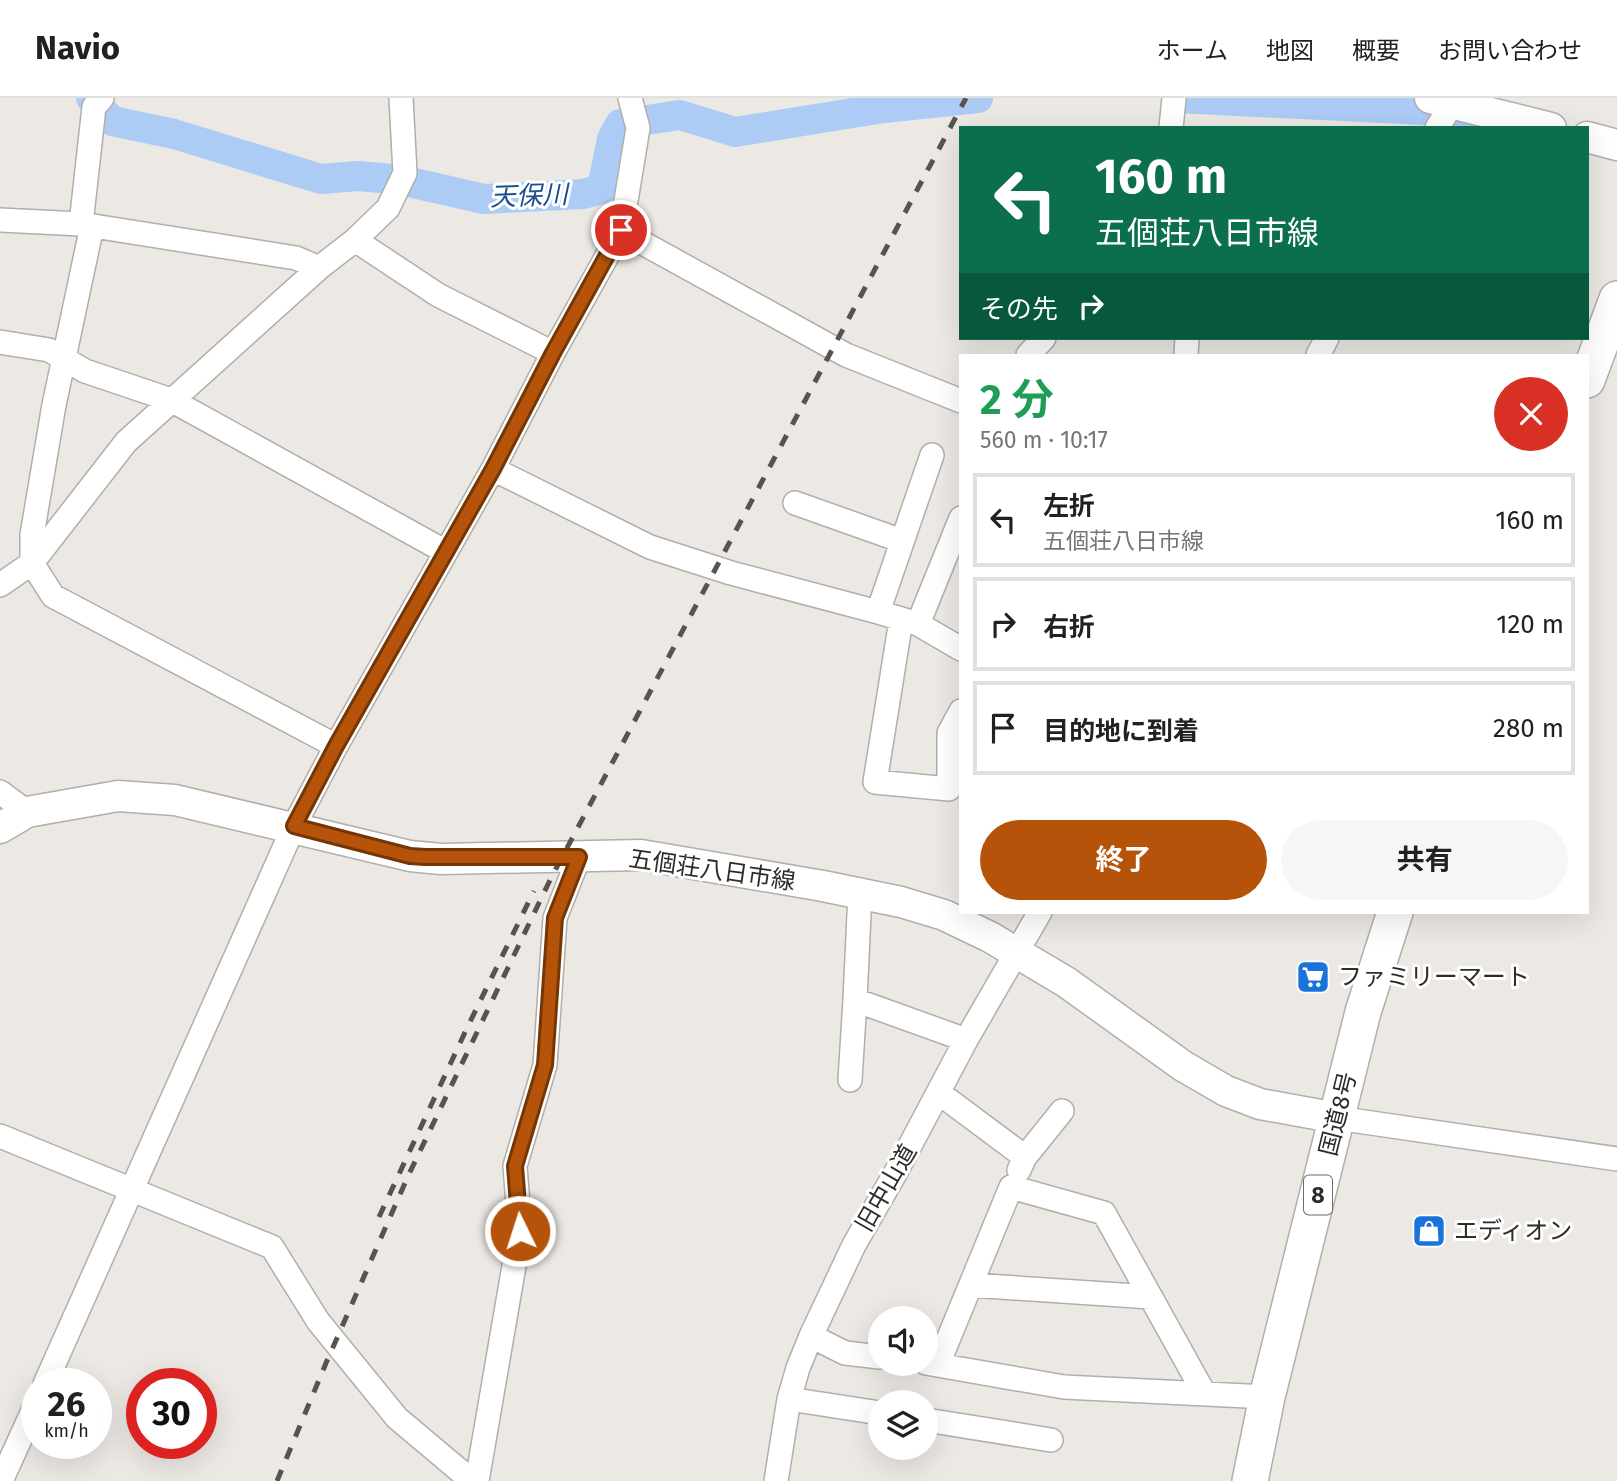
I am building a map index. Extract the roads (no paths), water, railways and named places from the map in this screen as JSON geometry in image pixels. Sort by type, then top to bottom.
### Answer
[{"type":"highway","points":[[1589,375],[1617,299]]},
{"type":"highway","name":"国道8号","points":[[1250,1481],[1267,1397],[1363,1013],[1394,914]]},
{"type":"main road","points":[[1446,99],[1544,126]]},
{"type":"main road","points":[[1589,138],[1617,145]]},
{"type":"main road","name":"五個荘八日市線","points":[[0,828],[27,812],[118,796],[176,800],[294,826],[410,856],[641,855],[860,893],[944,915],[990,937],[1066,982],[1183,1066],[1226,1091],[1260,1104],[1337,1118]]},
{"type":"street","points":[[0,585],[32,563],[126,442],[388,208],[405,173],[401,98]]},
{"type":"street","points":[[52,1368],[294,826],[336,746],[493,469],[621,230],[638,128],[630,98]]},
{"type":"street","points":[[1171,126],[1174,98]]},
{"type":"street","points":[[1438,126],[1446,99]]},
{"type":"street","points":[[98,103],[87,225],[32,535],[32,563],[53,596],[336,746]]},
{"type":"street","points":[[0,220],[87,225],[296,258],[319,268]]},
{"type":"street","points":[[621,230],[846,355],[959,400]]},
{"type":"street","points":[[355,240],[438,295],[553,353]]},
{"type":"street","points":[[1029,354],[1042,340]]},
{"type":"street","points":[[0,342],[49,350],[85,371],[170,400],[446,552]]},
{"type":"street","points":[[878,612],[932,455]]},
{"type":"street","points":[[493,469],[650,547],[731,573],[909,622],[959,648]]},
{"type":"street","points":[[795,503],[902,541]]},
{"type":"street","points":[[959,522],[909,622],[875,782],[949,789],[949,733],[959,715]]},
{"type":"street","points":[[0,792],[27,812]]},
{"type":"street","points":[[477,1481],[520,1231],[515,1166],[545,1065],[555,918],[579,857]]},
{"type":"street","points":[[850,1080],[860,893]]},
{"type":"street","name":"旧中山道","points":[[776,1481],[789,1399],[811,1336],[854,1245],[1039,914]]},
{"type":"street","points":[[856,1000],[966,1041]]},
{"type":"street","points":[[939,1093],[1025,1157]]},
{"type":"street","points":[[938,1351],[971,1285],[1025,1157],[1062,1111]]},
{"type":"street","points":[[1337,1118],[1526,1144],[1617,1160]]},
{"type":"street","points":[[0,1136],[272,1247],[318,1321],[397,1418],[472,1481]]},
{"type":"street","points":[[1011,1187],[1104,1213],[1204,1393]]},
{"type":"street","points":[[971,1285],[1151,1297]]},
{"type":"street","points":[[811,1336],[845,1353],[868,1356]]},
{"type":"street","points":[[938,1364],[1064,1387],[1267,1397]]},
{"type":"street","points":[[789,1399],[868,1411]]},
{"type":"street","points":[[938,1422],[1051,1440]]},
{"type":"street","points":[[1,1481],[21,1437]]},
{"type":"waterway","name":"天保川","points":[[91,98],[112,121],[174,134],[321,179],[358,176],[393,179]]},
{"type":"waterway","name":"天保川","points":[[405,181],[484,199],[583,194],[602,189],[612,139],[620,124],[680,115],[735,132],[884,108],[978,98]]},
{"type":"waterway","name":"天保川","points":[[1177,98],[1423,110],[1462,118]]},
{"type":"railway","points":[[277,1481],[409,1174],[551,878],[966,98]]},
{"type":"railway","points":[[379,1217],[534,891]]},
{"type":"place","name":"ファミリーマート","points":[[1313,977]]},
{"type":"place","name":"エディオン","points":[[1429,1231]]}]
